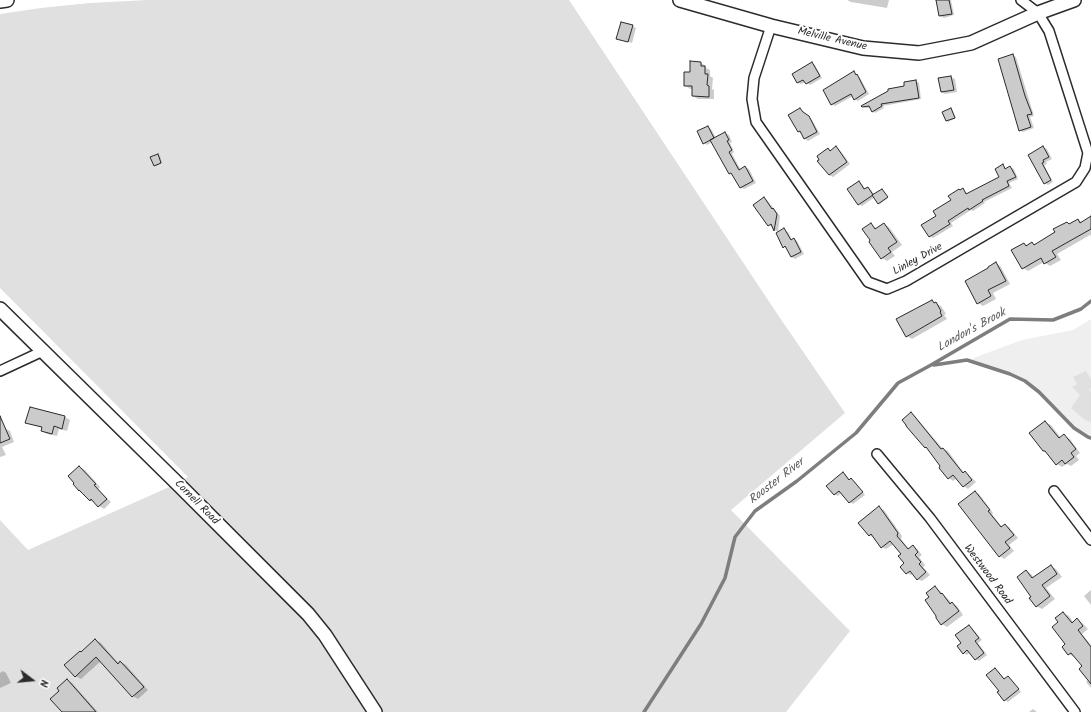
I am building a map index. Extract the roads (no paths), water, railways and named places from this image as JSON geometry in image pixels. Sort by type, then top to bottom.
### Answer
[{"type":"street","points":[[0,1],[7,0]]},
{"type":"street","name":"Melville Avenue","points":[[680,0],[771,26],[863,48],[919,53],[971,44],[1038,14],[1074,0]]},
{"type":"street","name":"Linley Drive","points":[[771,26],[754,78],[752,99],[756,122],[868,282],[887,289],[906,282],[1076,182],[1085,168],[1088,153],[1049,31],[1038,14],[1021,0]]},
{"type":"street","name":"Cornell Road","points":[[0,308],[308,614],[325,635],[375,712]]},
{"type":"street","points":[[0,371],[43,351]]},
{"type":"street","name":"Westwood Road","points":[[877,454],[930,518],[1075,712]]},
{"type":"street","points":[[1054,491],[1091,540]]},
{"type":"waterway","name":"Rooster River","points":[[644,712],[701,624],[725,578],[735,537],[755,511],[797,481],[856,433],[898,383],[1010,319],[1053,320],[1081,309],[1091,301]]},
{"type":"waterway","points":[[934,365],[967,360],[1010,374],[1025,381],[1039,392],[1074,428],[1091,438]]},
{"type":"water label","name":"London's Brook","points":[[972,331]]}]
